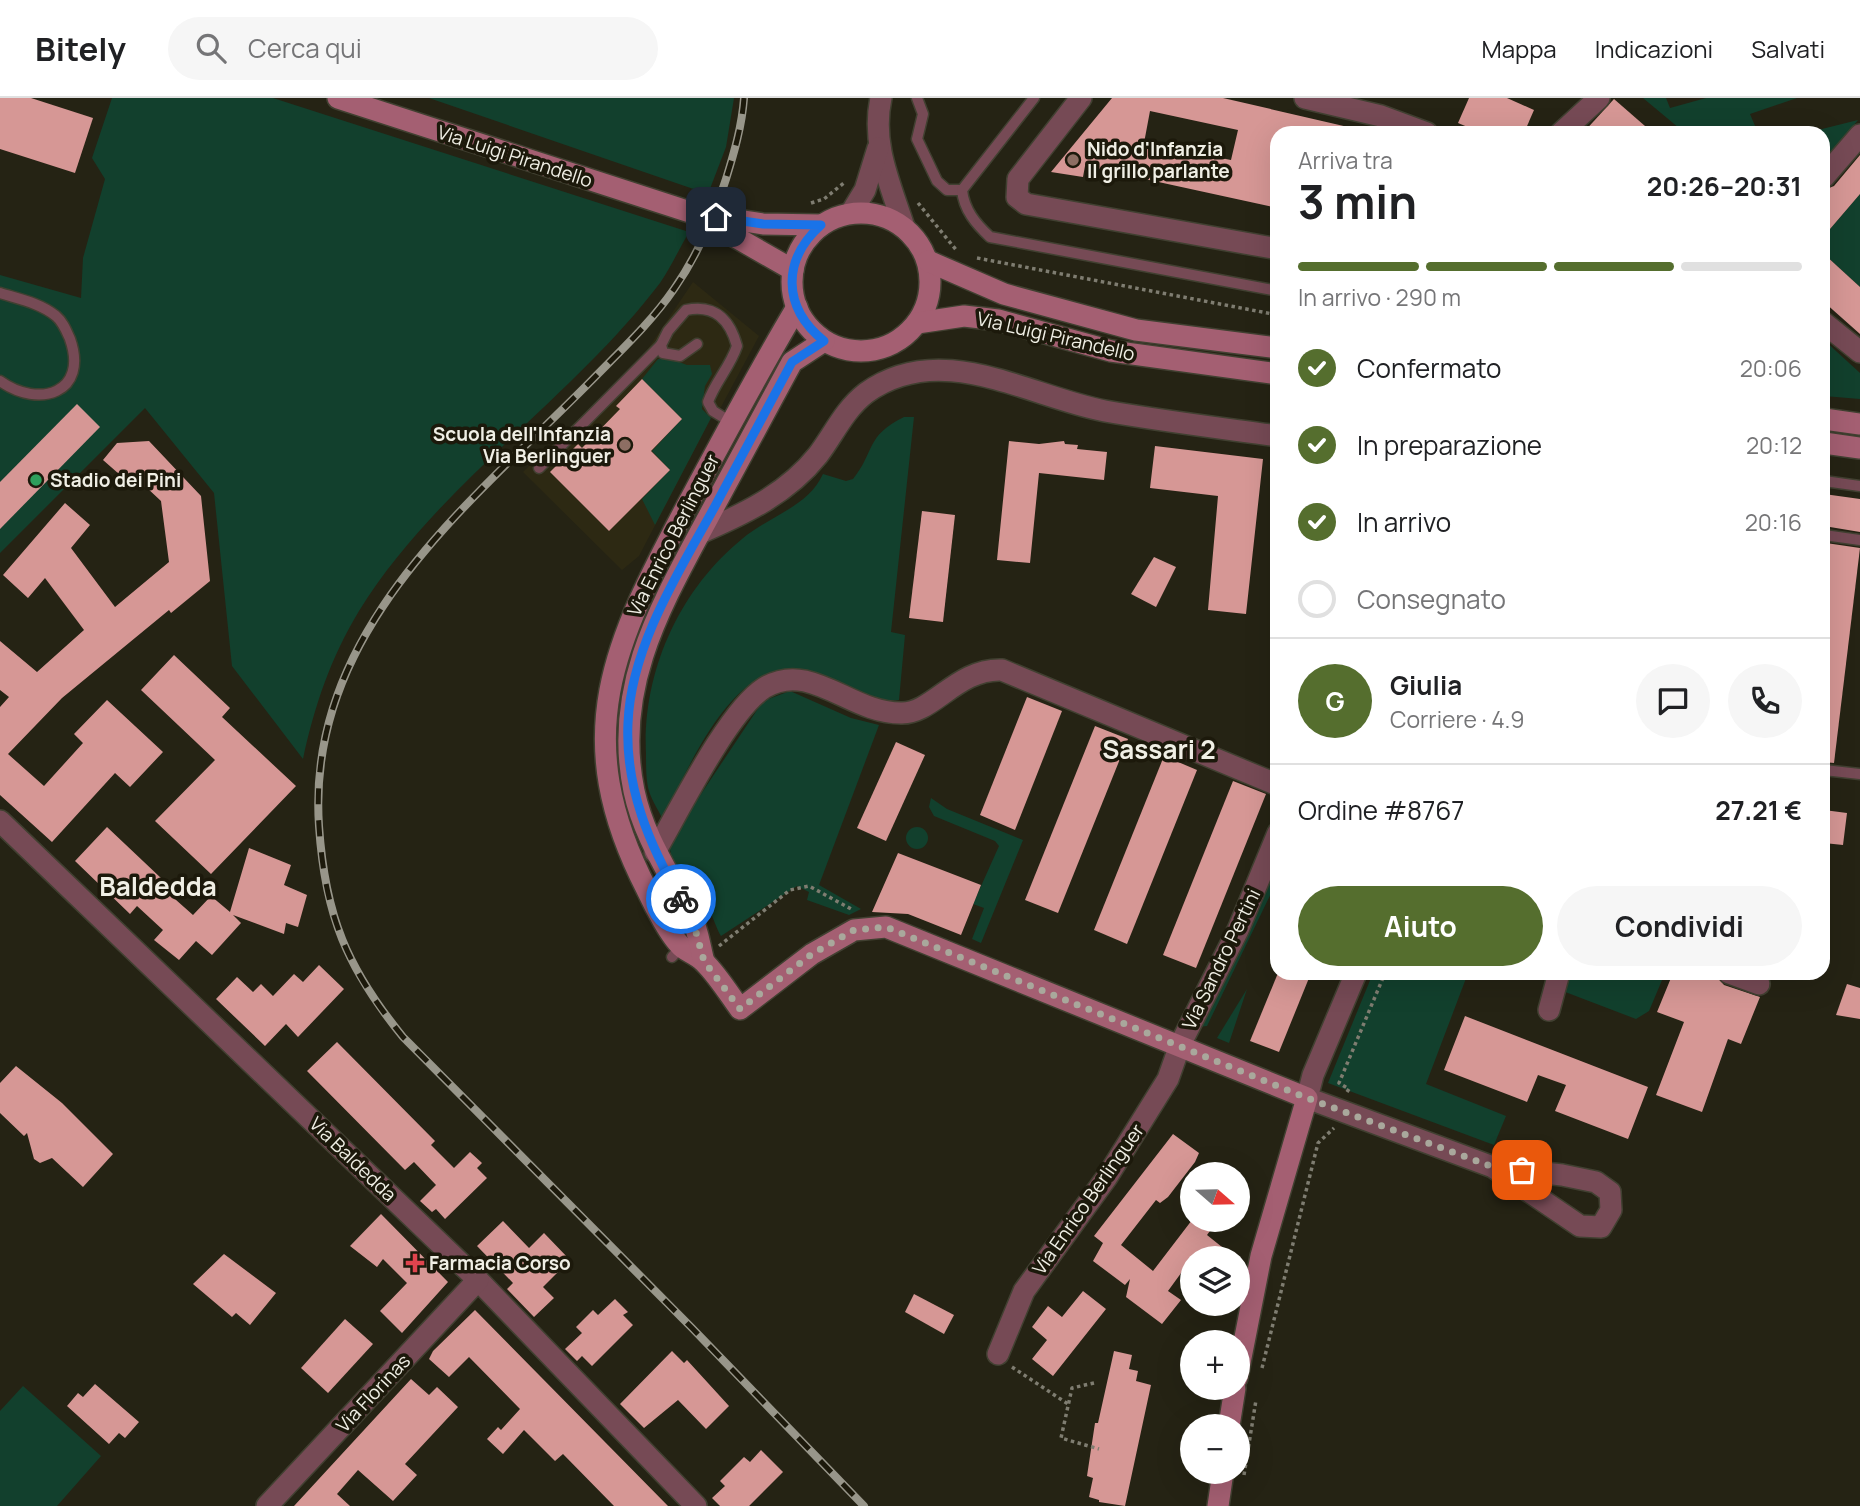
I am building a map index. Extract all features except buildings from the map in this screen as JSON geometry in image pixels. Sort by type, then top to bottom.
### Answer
[{"type":"street","name":"Via Luigi Pirandello","points":[[338,98],[693,213],[763,224],[821,225]]},
{"type":"street","points":[[881,98],[876,119],[878,148],[904,226]]},
{"type":"street","points":[[1081,98],[1018,179],[1017,197],[1026,204],[1270,248]]},
{"type":"street","points":[[1305,98],[1381,116],[1408,126]]},
{"type":"street","points":[[1569,126],[1599,98]]},
{"type":"street","points":[[1830,170],[1860,135]]},
{"type":"street","points":[[851,213],[870,177],[878,148]]},
{"type":"street","name":"Via Luigi Pirandello","points":[[693,213],[793,270]]},
{"type":"street","points":[[851,213],[888,217],[904,226],[918,242],[928,261],[931,286],[917,323],[903,338],[884,347],[864,351],[843,349],[824,341],[803,320],[792,289],[793,270],[803,245],[821,225],[851,213]]},
{"type":"street","name":"Via Luigi Pirandello","points":[[928,261],[1004,294],[1136,330],[1270,347]]},
{"type":"street","name":"Via Enrico Berlinguer","points":[[704,961],[677,952],[622,836],[610,794],[605,732],[609,688],[627,625],[734,418],[797,307]]},
{"type":"street","name":"Via Luigi Pirandello","points":[[917,323],[964,316],[999,320],[1111,351],[1270,373]]},
{"type":"street","points":[[1830,328],[1860,352]]},
{"type":"street","name":"Via Enrico Berlinguer","points":[[740,1009],[704,961],[692,918],[655,852],[634,793],[628,723],[632,691],[639,661],[671,587],[792,362],[824,341]]},
{"type":"street","points":[[700,533],[785,490],[818,455],[848,409],[866,393],[884,382],[930,370],[983,374],[1102,410],[1270,435]]},
{"type":"street","points":[[1830,420],[1860,424]]},
{"type":"street","points":[[1830,444],[1860,448]]},
{"type":"street","points":[[655,852],[734,719],[763,688],[788,679],[805,681],[873,710],[904,714],[925,705],[966,677],[980,671],[1002,670],[1270,783]]},
{"type":"street","name":"Via Baldedda","points":[[0,821],[478,1280],[696,1506]]},
{"type":"street","name":"Via Sandro Pertini","points":[[1180,1045],[1238,930],[1270,852]]},
{"type":"street","name":"Via Sandro Pertini","points":[[740,1009],[822,948],[854,930],[886,927],[1180,1045],[1343,1102],[1493,1167],[1580,1226],[1601,1227],[1611,1210],[1610,1192],[1596,1182],[1493,1167]]},
{"type":"street","points":[[1246,1330],[1261,1256],[1309,1090],[1353,980]]},
{"type":"street","points":[[1549,1010],[1557,980]]},
{"type":"street","points":[[1748,980],[1759,984]]},
{"type":"street","name":"Via Enrico Berlinguer","points":[[998,1354],[1024,1291],[1135,1136],[1168,1079],[1180,1045]]},
{"type":"street","name":"Via Florinas","points":[[267,1506],[478,1280]]},
{"type":"street","points":[[1218,1506],[1221,1484]]},
{"type":"lane","points":[[917,98],[923,114],[917,139],[921,151],[937,181],[947,190],[962,190]]},
{"type":"lane","points":[[1034,98],[962,190],[963,201],[974,220],[990,237],[1270,290]]},
{"type":"lane","points":[[0,293],[37,304],[56,316],[65,326],[76,363],[68,384],[52,394],[34,395],[12,389],[0,381]]},
{"type":"lane","points":[[539,468],[661,345],[668,331],[686,310],[709,309],[728,322],[737,346],[725,375],[713,387],[708,402],[712,411],[726,419],[734,418]]},
{"type":"lane","points":[[661,345],[663,354],[680,356],[696,344]]},
{"type":"lane","points":[[1830,482],[1860,486]]},
{"type":"lane","points":[[1830,536],[1860,540]]},
{"type":"lane","points":[[1830,771],[1860,774]]},
{"type":"path","points":[[800,206],[824,199],[860,171],[870,177]]},
{"type":"path","points":[[712,937],[717,948],[790,890],[809,886],[855,912]]},
{"type":"path","points":[[1261,1371],[1318,1143],[1333,1132],[1349,1089],[1339,1083],[1382,980]]},
{"type":"path","points":[[1309,1090],[1343,1102]]},
{"type":"path","points":[[998,1354],[1018,1372],[1068,1404]]},
{"type":"path","points":[[1094,1383],[1072,1388],[1061,1438],[1099,1449]]},
{"type":"path","points":[[1250,1438],[1256,1397]]},
{"type":"shaded area","name":"Scuola dell'Infanzia Via Berlinguer","points":[[693,282],[759,336],[721,407],[711,418],[639,556],[622,570],[523,472],[641,359]]},
{"type":"green space","points":[[112,98],[273,98],[689,232],[660,283],[625,325],[587,366],[465,483],[426,523],[390,566],[359,611],[340,646],[318,701],[303,759],[232,666],[214,493],[145,408],[0,553],[0,275],[81,298],[83,258],[105,179],[92,158]]},
{"type":"green space","points":[[429,98],[734,98],[726,147],[708,194]]},
{"type":"green space","points":[[1643,98],[1666,98],[1670,108],[1706,98],[1797,98],[1750,114],[1755,126],[1677,126]]},
{"type":"green space","points":[[1858,120],[1830,155],[1830,127]]},
{"type":"green space","points":[[1860,194],[1860,287],[1830,260],[1830,229]]},
{"type":"green space","points":[[1830,346],[1860,373],[1860,399],[1830,396]]},
{"type":"green space","points":[[668,358],[687,365],[710,365],[712,374],[705,386],[702,409],[711,418],[655,525],[642,499],[670,470],[652,451],[682,419],[642,379],[658,359]]},
{"type":"green space","points":[[904,417],[914,417],[891,632],[905,635],[899,700],[864,696],[808,674],[782,671],[759,679],[737,696],[718,719],[685,773],[663,820],[648,787],[646,724],[650,693],[658,664],[683,608],[700,583],[742,539],[808,495],[823,474],[846,481],[853,479],[877,438]]},
{"type":"green space","points":[[790,691],[851,718],[879,725],[819,885],[861,909],[849,915],[807,900],[809,892],[797,886],[721,936],[709,911],[678,875],[669,842],[763,701]]},
{"type":"green space","points":[[931,798],[947,809],[1023,840],[981,943],[972,939],[984,908],[973,904],[999,846],[995,841],[934,816],[929,807]]},
{"type":"green space","points":[[913,827],[921,827],[928,834],[928,842],[921,849],[913,849],[906,842],[906,834]]},
{"type":"green space","points":[[1270,868],[1270,896],[1207,1026],[1198,1027]]},
{"type":"green space","points":[[1370,980],[1465,980],[1426,1084],[1506,1116],[1494,1145],[1328,1083]]},
{"type":"green space","points":[[1562,980],[1662,980],[1649,1011],[1636,1019],[1560,990]]},
{"type":"green space","points":[[1247,989],[1229,1043],[1217,1038]]},
{"type":"green space","points":[[23,1386],[101,1456],[57,1506],[0,1506],[0,1411]]},
{"type":"railway","points":[[744,98],[735,149],[716,208],[697,250],[674,289],[633,338],[446,527],[403,579],[366,634],[338,693],[322,756],[319,826],[327,887],[342,939],[367,988],[403,1037],[692,1328],[864,1506]]},
{"type":"way so far","points":[[681,899],[692,918],[704,961],[740,1009],[812,954],[854,930],[886,927],[1307,1098],[1493,1167],[1522,1170]]},
{"type":"place","name":"Nido d'Infanzia Il grillo parlante","points":[[1073,160]]},
{"type":"place","name":"Scuola dell'Infanzia Via Berlinguer","points":[[625,445]]},
{"type":"place","name":"Stadio dei Pini","points":[[36,480]]},
{"type":"place","name":"Farmacia Corso","points":[[415,1263]]},
{"type":"district","name":"Sassari 2","points":[[1159,749]]},
{"type":"district","name":"Baldedda","points":[[158,886]]},
{"type":"route","points":[[681,899],[649,840],[634,793],[628,723],[639,661],[671,587],[792,362],[824,341],[803,320],[792,289],[798,252],[808,237],[821,225],[763,224],[716,217]]}]
